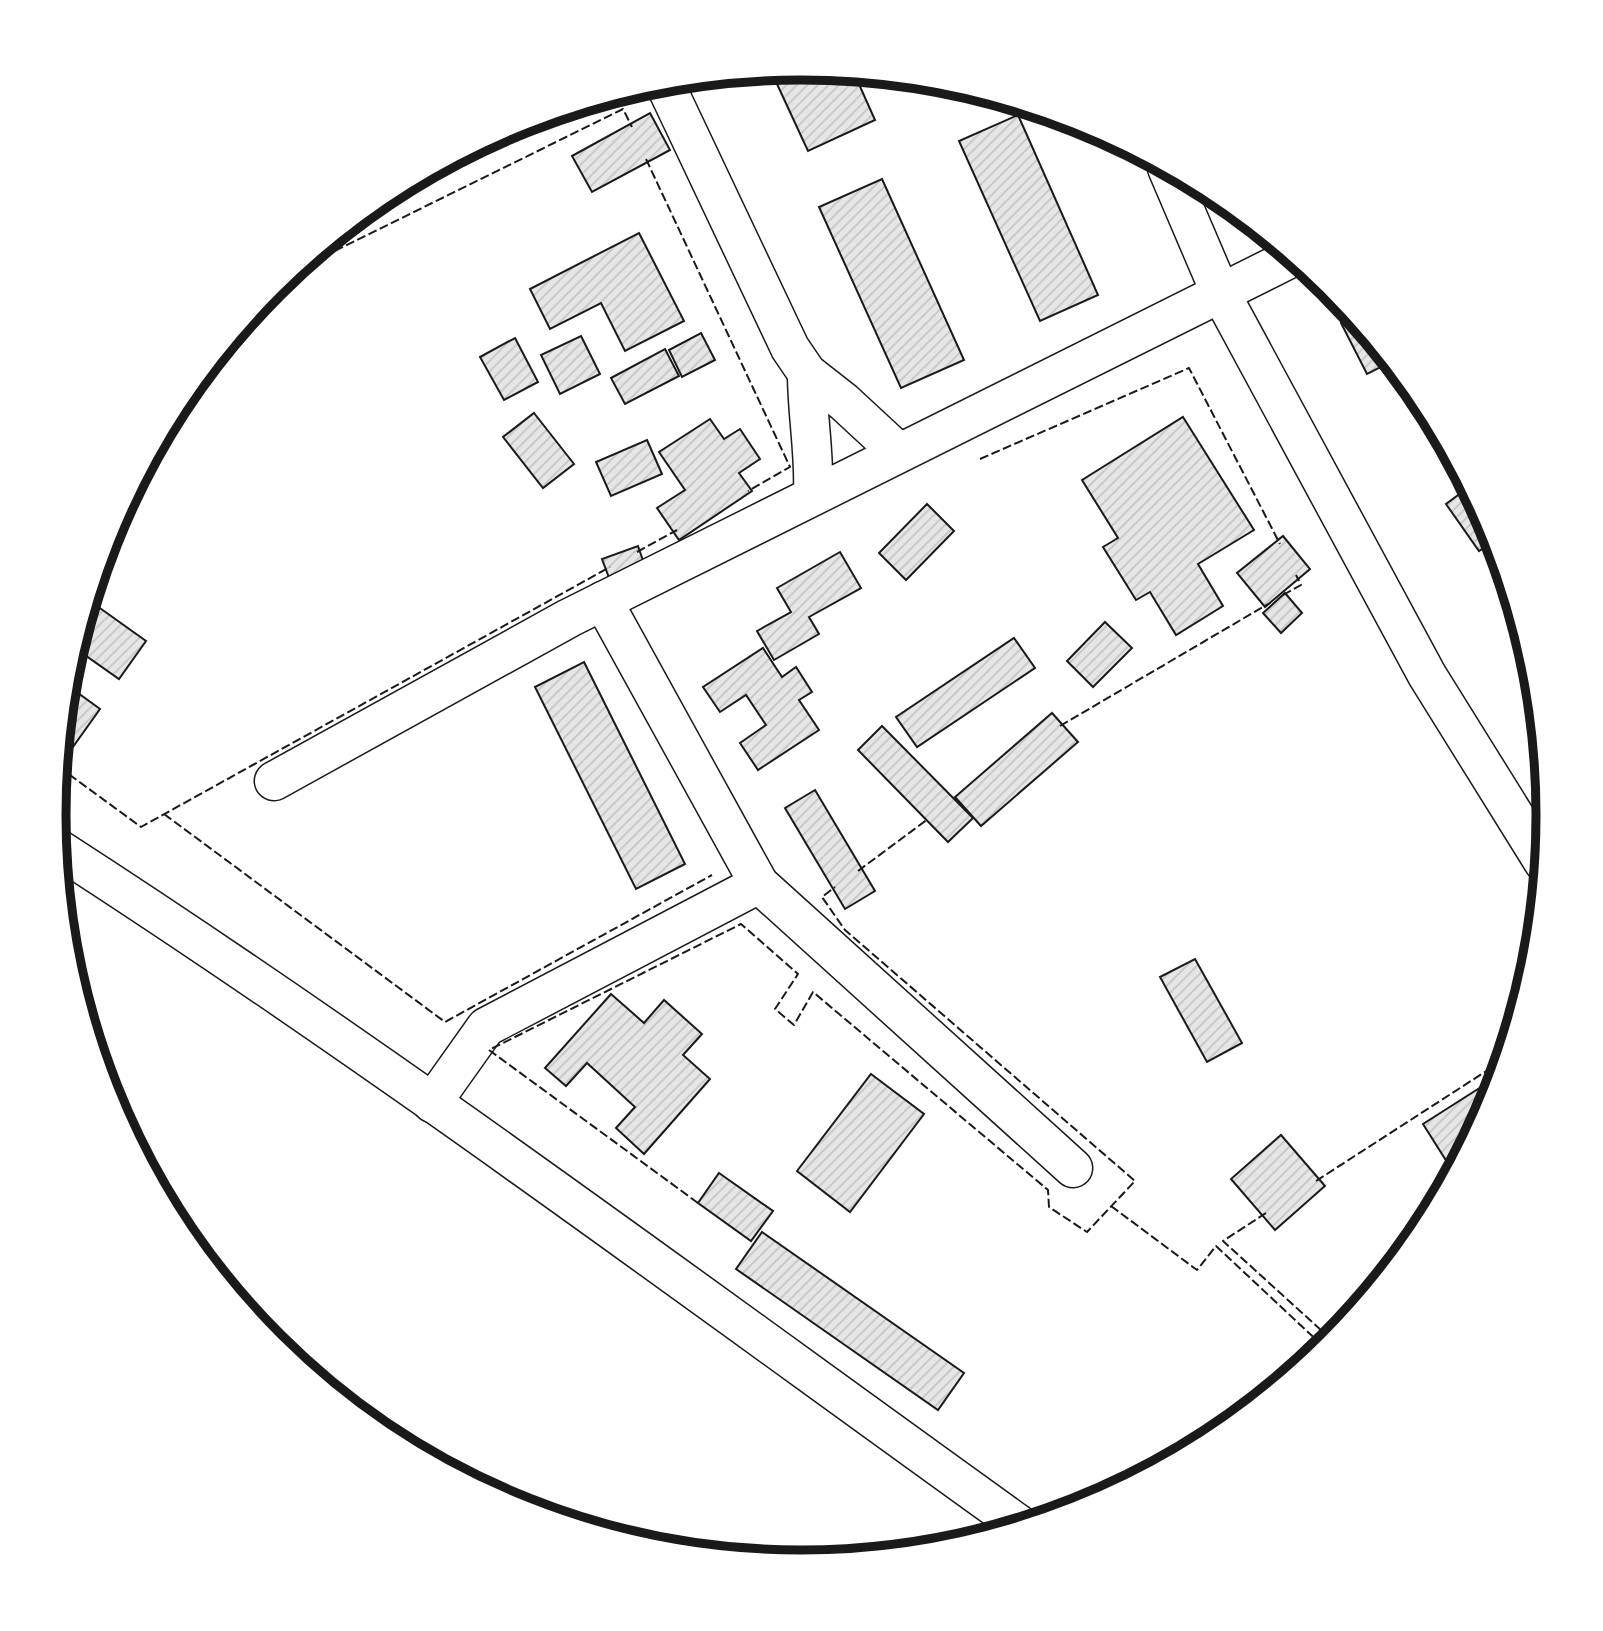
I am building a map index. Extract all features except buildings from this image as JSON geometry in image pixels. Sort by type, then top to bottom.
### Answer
[{"type":"street","points":[[669,93],[790,348],[807,373],[844,402],[898,452]]},
{"type":"street","points":[[1173,181],[1220,292],[1427,675],[1535,849]]},
{"type":"street","points":[[274,781],[603,601],[1284,261]]},
{"type":"street","points":[[807,373],[807,407],[814,467],[813,495]]},
{"type":"street","points":[[603,601],[759,884],[1073,1168]]},
{"type":"street","points":[[68,855],[201,941],[432,1103],[1011,1519]]},
{"type":"street","points":[[432,1103],[486,1027],[759,884]]},
{"type":"fence","points":[[327,255],[623,109],[632,127]]},
{"type":"fence","points":[[646,159],[790,467],[748,491]]},
{"type":"fence","points":[[980,459],[1189,368],[1280,544]]},
{"type":"fence","points":[[637,552],[677,530]]},
{"type":"fence","points":[[68,773],[141,827],[610,567]]},
{"type":"fence","points":[[1283,595],[1301,585],[1296,575]]},
{"type":"fence","points":[[1060,726],[1268,604]]},
{"type":"fence","points":[[164,814],[445,1022],[712,875]]},
{"type":"fence","points":[[858,871],[928,819]]},
{"type":"fence","points":[[698,1203],[489,1050],[741,924],[798,974],[775,1009],[794,1025],[813,992],[1048,1190],[1049,1207],[1087,1232],[1135,1181],[845,930],[822,897],[835,887]]},
{"type":"fence","points":[[1316,1181],[1491,1068]]},
{"type":"fence","points":[[1111,1206],[1197,1270],[1216,1246],[1316,1340]]},
{"type":"fence","points":[[1266,1213],[1223,1241],[1323,1332]]}]
